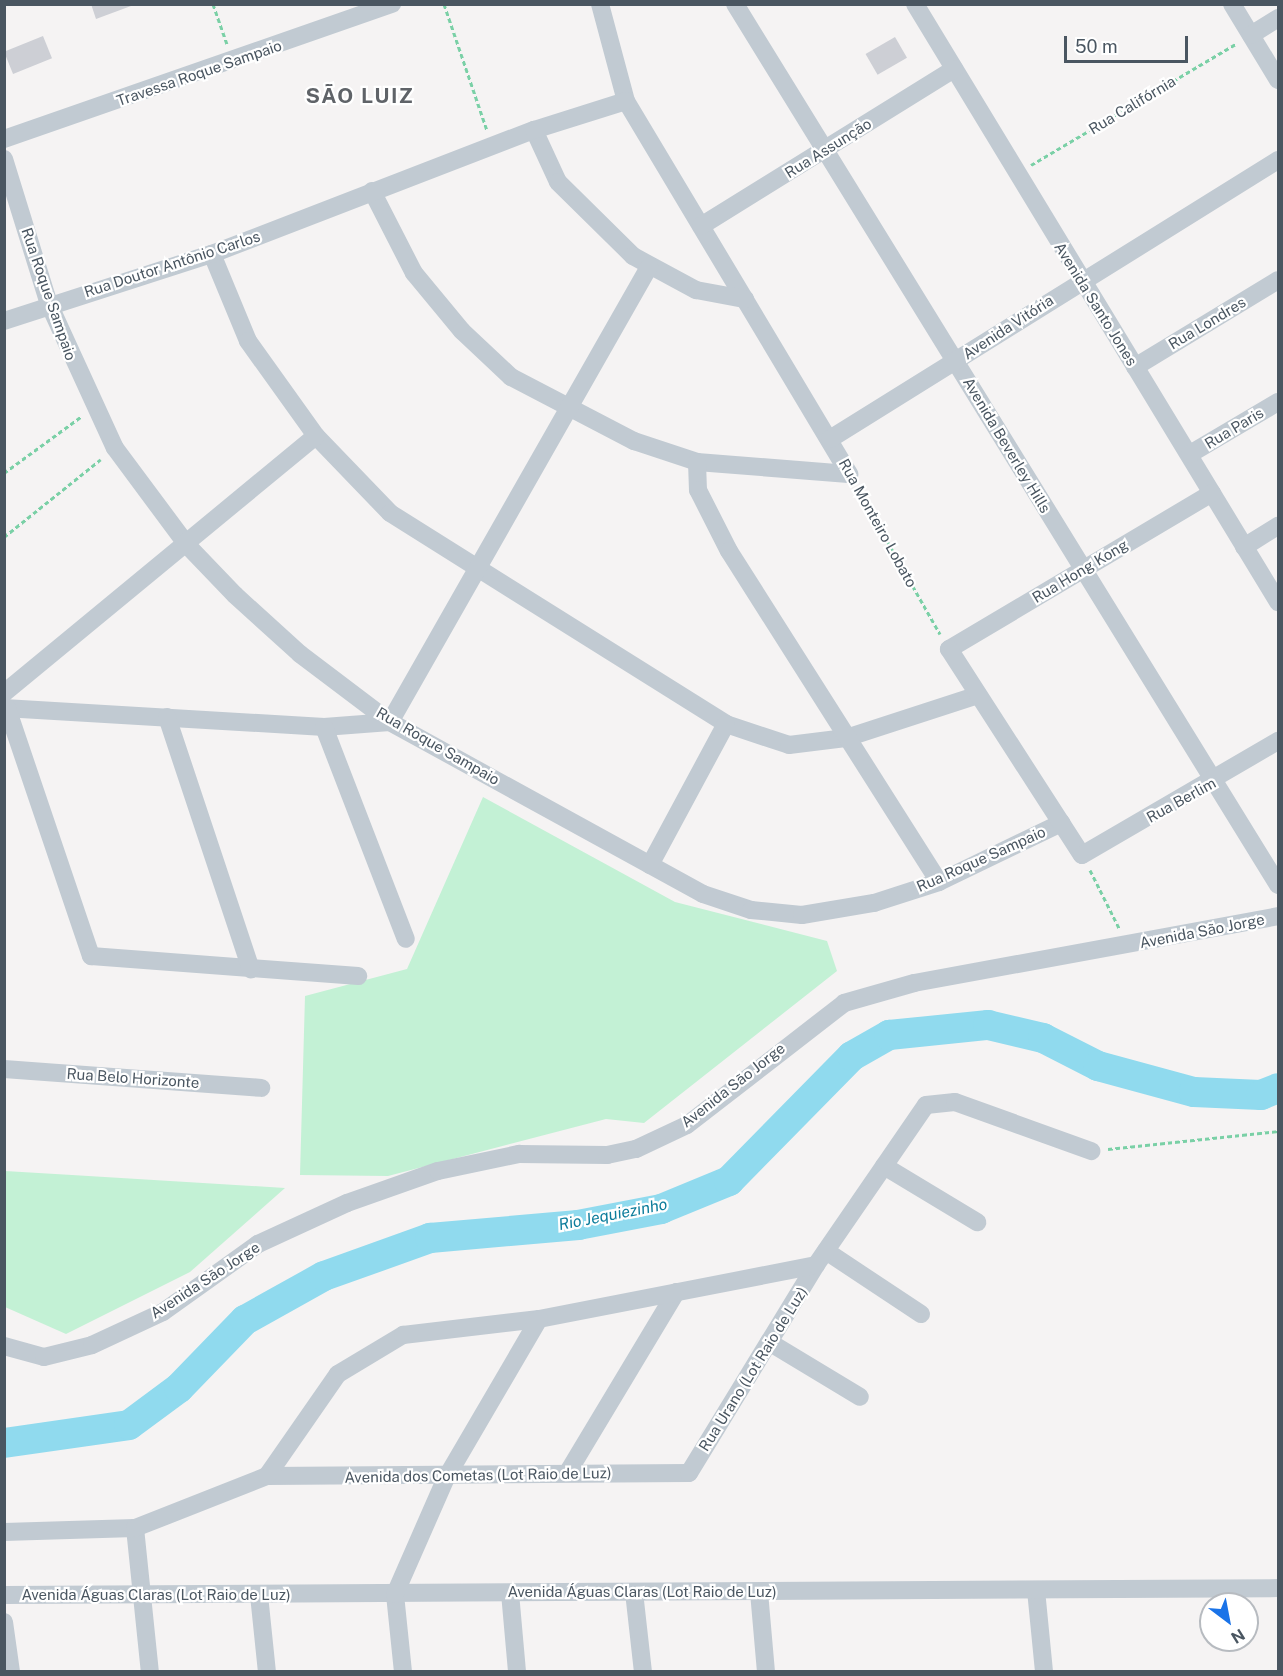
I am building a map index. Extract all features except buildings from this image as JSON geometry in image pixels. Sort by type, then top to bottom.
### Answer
[{"type":"street","name":"Travessa Roque Sampaio","points":[[4,139],[234,62],[392,4]]},
{"type":"street","name":"Rua Monteiro Lobato","points":[[600,4],[626,101],[849,474]]},
{"type":"street","name":"Avenida Beverley Hills","points":[[735,4],[1213,783],[1278,885]]},
{"type":"street","name":"Avenida Santo Jones","points":[[915,4],[1278,602]]},
{"type":"street","points":[[1232,4],[1278,80]]},
{"type":"street","points":[[1251,35],[1278,18]]},
{"type":"street","name":"Rua Assunção","points":[[701,226],[954,69]]},
{"type":"street","name":"Rua Doutor Antônio Carlos","points":[[4,321],[49,304],[212,254],[534,130],[626,101]]},
{"type":"street","points":[[534,130],[558,182],[591,220],[648,267],[696,290],[744,299]]},
{"type":"street","name":"Rua Roque Sampaio","points":[[4,159],[49,304],[93,408],[115,448],[187,545],[300,654],[390,722],[703,894],[751,910],[802,915],[874,903],[939,882],[1061,823]]},
{"type":"street","name":"Avenida Vitória","points":[[830,439],[1081,280],[1278,160]]},
{"type":"street","points":[[372,191],[414,273],[462,331],[511,377],[634,441],[697,462],[849,474]]},
{"type":"street","points":[[212,254],[248,341],[316,436],[390,513],[726,724],[789,745],[846,738],[978,695]]},
{"type":"street","points":[[6,703],[167,717],[324,727],[390,722],[475,568],[648,267]]},
{"type":"street","name":"Rua Londres","points":[[1135,367],[1278,280]]},
{"type":"street","name":"Rua Paris","points":[[1190,454],[1278,402]]},
{"type":"street","points":[[6,703],[316,436]]},
{"type":"street","points":[[697,462],[698,490],[708,513],[846,738],[939,882]]},
{"type":"street","name":"Rua Hong Kong","points":[[949,648],[1212,493]]},
{"type":"street","points":[[1244,547],[1278,526]]},
{"type":"street","points":[[949,648],[1082,855]]},
{"type":"street","points":[[6,703],[91,956],[358,976]]},
{"type":"street","points":[[167,717],[251,969]]},
{"type":"street","points":[[650,865],[726,724]]},
{"type":"street","points":[[324,727],[406,939]]},
{"type":"street","name":"Rua Berlim","points":[[1082,855],[1213,783],[1278,741]]},
{"type":"street","name":"Avenida São Jorge","points":[[4,1346],[44,1357],[92,1345],[162,1311],[258,1244],[347,1203],[438,1171],[519,1154],[607,1155],[636,1149],[687,1125],[844,1003],[914,983],[1128,946],[1278,916]]},
{"type":"street","name":"Rua Belo Horizonte","points":[[4,1069],[261,1088]]},
{"type":"street","name":"Rua Urano (Lot Raio de Luz)","points":[[689,1473],[821,1258],[926,1106],[955,1102],[1091,1151]]},
{"type":"street","points":[[884,1166],[977,1222]]},
{"type":"street","points":[[4,1532],[135,1528],[267,1476],[338,1374],[403,1335],[539,1319],[676,1292],[821,1258],[921,1314]]},
{"type":"street","points":[[568,1472],[676,1292]]},
{"type":"street","points":[[403,1671],[395,1594],[446,1478],[539,1319]]},
{"type":"street","points":[[769,1342],[860,1397]]},
{"type":"street","name":"Avenida dos Cometas (Lot Raio de Luz)","points":[[267,1476],[446,1478],[568,1472],[689,1473]]},
{"type":"street","points":[[135,1528],[150,1671]]},
{"type":"street","name":"Avenida Águas Claras (Lot Raio de Luz)","points":[[4,1595],[1278,1588]]},
{"type":"street","points":[[1036,1590],[1044,1671]]},
{"type":"street","points":[[634,1592],[644,1671]]},
{"type":"street","points":[[759,1592],[766,1671]]},
{"type":"street","points":[[510,1593],[517,1671]]},
{"type":"street","points":[[259,1595],[267,1671]]},
{"type":"street","points":[[4,1622],[11,1671]]},
{"type":"path","points":[[213,4],[234,62]]},
{"type":"path","points":[[444,4],[492,146]]},
{"type":"path","name":"Rua Califórnia","points":[[1017,174],[1251,35]]},
{"type":"path","points":[[4,473],[93,408]]},
{"type":"path","points":[[4,537],[115,448]]},
{"type":"path","name":"Rua Monteiro Lobato","points":[[849,474],[949,648]]},
{"type":"path","points":[[1082,855],[1128,946]]},
{"type":"path","points":[[1091,1151],[1278,1131]]},
{"type":"green space","points":[[483,797],[675,902],[827,941],[837,971],[644,1123],[606,1119],[388,1176],[300,1175],[305,996],[407,969]]},
{"type":"green space","points":[[5,1171],[285,1188],[190,1272],[66,1334],[5,1307]]},
{"type":"waterway","name":"Rio Jequiezinho","points":[[4,1443],[129,1425],[179,1388],[245,1320],[324,1276],[430,1238],[578,1225],[661,1209],[729,1181],[852,1056],[889,1035],[988,1025],[1043,1038],[1098,1066],[1194,1092],[1261,1095],[1278,1088]]},
{"type":"district","name":"SÃO LUIZ","points":[[360,96]]}]
